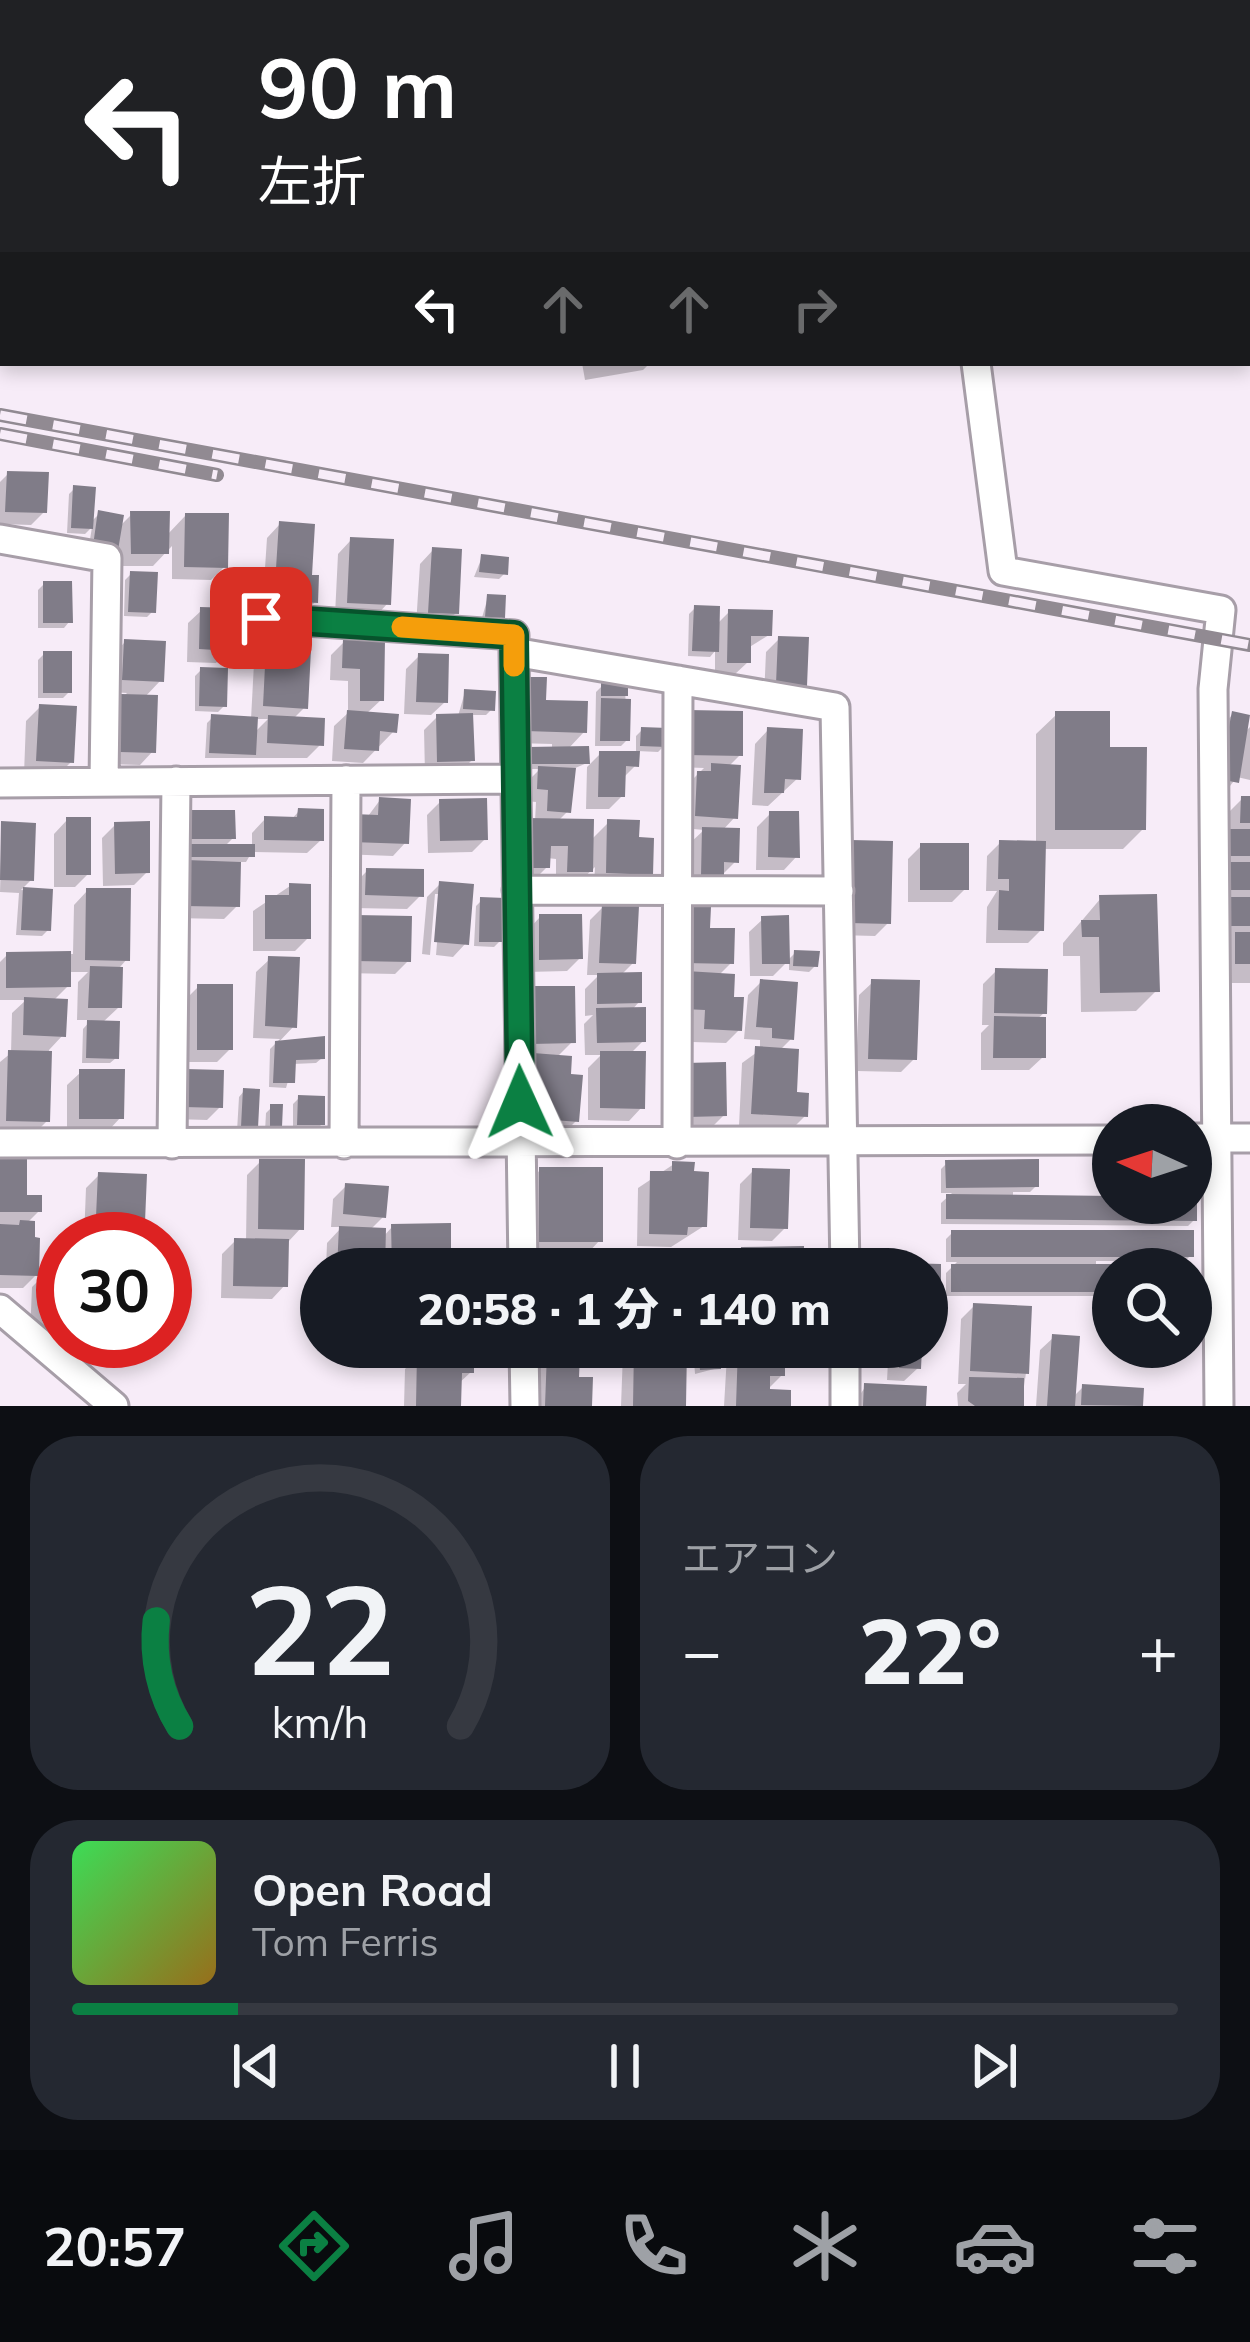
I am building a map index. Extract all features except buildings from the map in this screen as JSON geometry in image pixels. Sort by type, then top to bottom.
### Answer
[{"type":"street","points":[[976,366],[1003,571],[1250,615]]},
{"type":"street","points":[[0,539],[107,558],[104,782]]},
{"type":"street","points":[[1204,1104],[1213,689],[1221,610]]},
{"type":"street","points":[[261,618],[514,635],[523,1248]]},
{"type":"street","points":[[514,652],[835,707],[844,1248]]},
{"type":"street","points":[[677,1144],[678,680]]},
{"type":"street","points":[[0,783],[514,779]]},
{"type":"street","points":[[344,1144],[346,780]]},
{"type":"street","points":[[172,1144],[176,782]]},
{"type":"street","points":[[517,890],[839,891]]},
{"type":"street","points":[[1212,1138],[1250,1138]]},
{"type":"street","points":[[0,1143],[1092,1140]]},
{"type":"street","points":[[1208,1224],[1219,1406]]},
{"type":"street","points":[[0,1309],[114,1406]]},
{"type":"street","points":[[524,1368],[525,1406]]},
{"type":"street","points":[[845,1368],[845,1406]]},
{"type":"railway","points":[[0,415],[1250,645]]},
{"type":"railway","points":[[0,434],[217,475]]},
{"type":"slow traffic","points":[[402,627],[514,635],[514,666]]},
{"type":"route","points":[[261,618],[514,635],[520,1102]]}]
